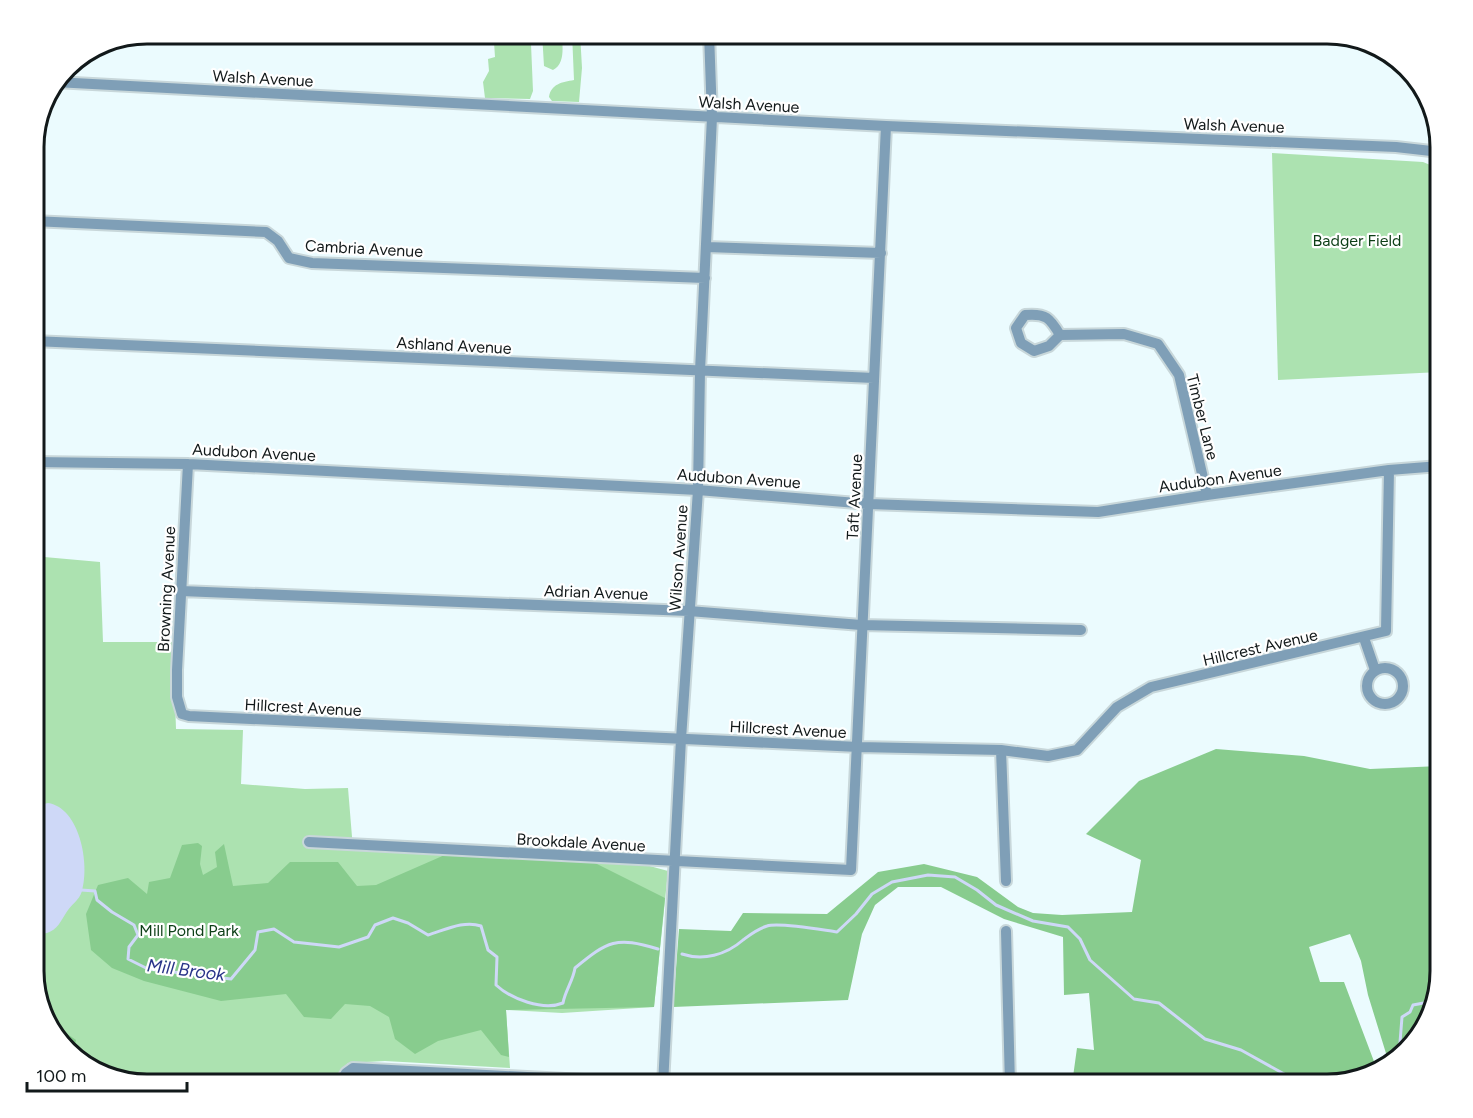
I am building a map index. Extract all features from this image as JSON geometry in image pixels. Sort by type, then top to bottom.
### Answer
[{"type":"street","name":"Wilson Avenue","points":[[664,1074],[681,739],[698,490],[700,371],[712,117],[709,44]]},
{"type":"street","name":"Walsh Avenue","points":[[66,83],[886,126],[1396,147],[1430,151]]},
{"type":"street","name":"Taft Avenue","points":[[851,870],[859,747],[861,625],[869,504],[886,126]]},
{"type":"street","name":"Cambria Avenue","points":[[44,222],[266,232],[278,241],[289,258],[312,262],[705,278]]},
{"type":"street","points":[[707,247],[881,253]]},
{"type":"street","name":"Timber Lane","points":[[1060,335],[1124,334],[1158,344],[1179,375],[1207,495]]},
{"type":"street","name":"Ashland Avenue","points":[[44,341],[874,378]]},
{"type":"street","name":"Audubon Avenue","points":[[44,462],[188,464],[698,490],[869,504],[1098,512],[1389,470],[1430,467]]},
{"type":"street","name":"Browning Avenue","points":[[182,714],[177,697],[188,464]]},
{"type":"street","name":"Hillcrest Avenue","points":[[182,714],[859,747],[1001,750],[1048,756],[1077,750],[1117,707],[1151,687],[1386,631],[1389,470]]},
{"type":"street","name":"Adrian Avenue","points":[[181,591],[689,610],[861,625],[1081,630]]},
{"type":"street","points":[[1364,638],[1375,670]]},
{"type":"street","points":[[1001,750],[1006,881]]},
{"type":"street","name":"Brookdale Avenue","points":[[309,842],[851,870]]},
{"type":"street","points":[[1006,931],[1010,1074]]},
{"type":"street","points":[[345,1074],[353,1068],[364,1068],[470,1074]]},
{"type":"green space","points":[[494,44],[531,44],[533,91],[530,99],[485,98],[483,82],[489,71],[488,59],[495,57]]},
{"type":"green space","points":[[543,44],[563,44],[562,58],[557,67],[553,70],[544,66]]},
{"type":"green space","points":[[572,44],[581,44],[582,68],[579,102],[552,101],[549,97],[555,86],[574,80]]},
{"type":"green space","name":"Badger Field","points":[[1272,153],[1423,162],[1430,165],[1430,372],[1278,380]]},
{"type":"green space","name":"Mill Pond Park","points":[[44,557],[100,562],[103,642],[173,642],[176,729],[243,730],[241,784],[305,789],[348,788],[353,849],[646,865],[668,871],[654,1007],[562,1013],[506,1010],[510,1068],[385,1061],[348,1063],[340,1074],[126,1073],[95,1061],[61,1029],[47,998],[44,978]]},
{"type":"green space","points":[[1216,749],[1304,756],[1370,769],[1430,766],[1430,971],[1428,992],[1419,1017],[1399,1044],[1386,1055],[1368,995],[1361,961],[1350,934],[1309,947],[1320,982],[1344,982],[1374,1062],[1372,1064],[1340,1074],[1073,1074],[1077,1048],[1094,1050],[1089,993],[1064,995],[1063,937],[1004,919],[941,887],[898,887],[875,905],[862,934],[848,1000],[673,1007],[679,929],[731,931],[743,913],[827,914],[878,872],[924,864],[977,877],[1018,907],[1033,913],[1062,915],[1132,912],[1141,860],[1086,834],[1139,781]]},
{"type":"green space","points":[[198,843],[202,846],[200,864],[203,875],[217,867],[215,852],[224,844],[233,886],[268,883],[290,862],[338,862],[357,886],[376,885],[447,854],[593,862],[665,898],[654,1007],[506,1010],[509,1057],[501,1055],[481,1030],[438,1041],[415,1054],[395,1039],[389,1017],[370,1006],[345,1004],[331,1019],[304,1017],[286,994],[221,1001],[144,981],[112,968],[91,950],[86,914],[98,885],[128,878],[147,894],[149,882],[170,878],[182,845]]},
{"type":"green space","points":[[62,1030],[76,1040],[75,1045]]},
{"type":"water","points":[[44,804],[59,807],[68,815],[80,839],[85,867],[79,897],[56,927],[47,933],[44,933]]},
{"type":"waterway","points":[[682,954],[706,957],[722,953],[757,930],[773,925],[837,932],[872,894],[892,882],[928,875],[955,877],[996,905],[1033,921],[1068,927],[1080,939],[1090,960],[1134,999],[1159,1003],[1205,1039],[1241,1050],[1284,1074]]},
{"type":"waterway","name":"Mill Brook","points":[[81,890],[95,891],[97,900],[134,925],[138,935],[129,947],[128,959],[148,969],[231,979],[255,950],[258,932],[274,929],[294,942],[339,947],[368,937],[375,925],[393,918],[408,923],[428,935],[461,925],[481,926],[488,950],[497,957],[496,985],[510,995],[537,1005],[563,1003],[575,968],[605,947],[622,942],[658,949]]},
{"type":"waterway","points":[[1400,1043],[1402,1017],[1410,1012],[1413,1005],[1425,1003]]}]
